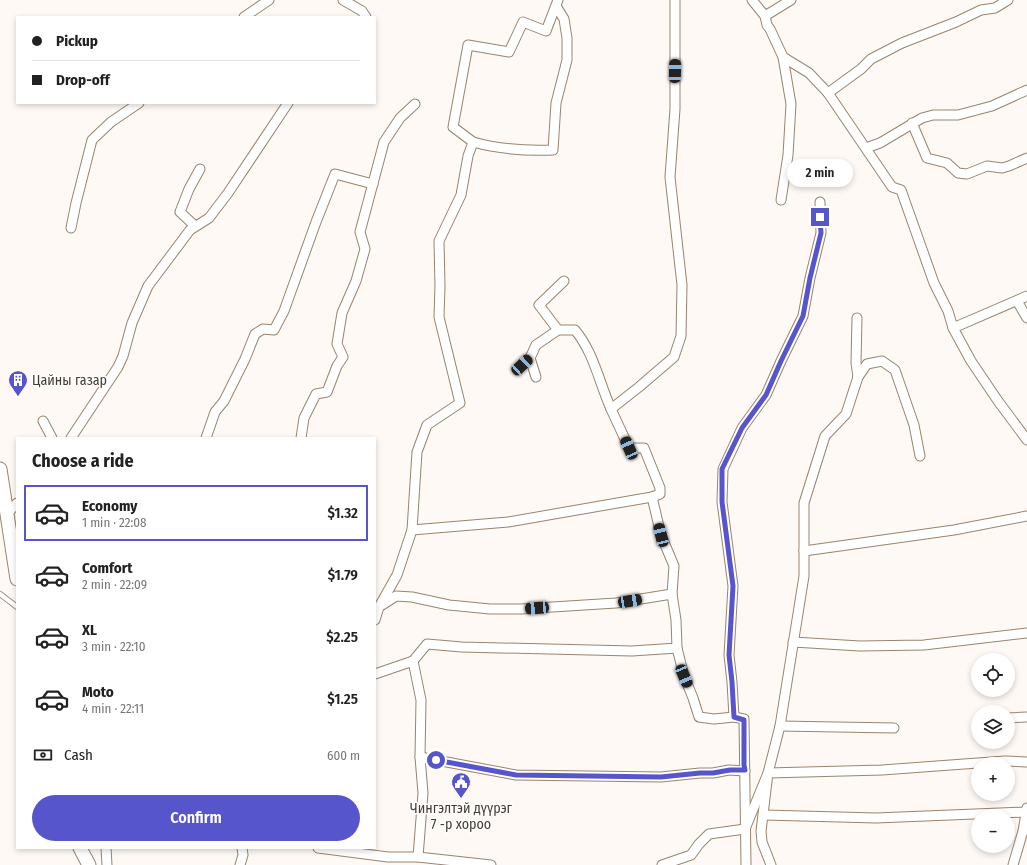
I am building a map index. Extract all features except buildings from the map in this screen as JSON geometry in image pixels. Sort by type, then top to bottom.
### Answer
[{"type":"main road","points":[[0,469],[5,516],[16,574]]},
{"type":"main road","points":[[81,849],[89,865]]},
{"type":"street","points":[[245,16],[269,0]]},
{"type":"street","points":[[343,0],[362,11],[365,16]]},
{"type":"street","points":[[611,409],[674,357],[681,336],[682,285],[670,177],[675,109],[675,0]]},
{"type":"street","points":[[752,0],[765,16],[767,26],[770,29],[783,57],[791,104],[788,154],[781,200]]},
{"type":"street","points":[[765,16],[791,0]]},
{"type":"street","points":[[828,93],[861,69],[871,59],[902,43],[956,22],[981,10],[995,8],[1008,0]]},
{"type":"street","points":[[557,3],[564,20],[567,38],[567,60],[556,103],[553,150],[530,150],[484,145],[473,142],[453,127],[468,45],[509,52],[523,22],[546,31],[557,3]]},
{"type":"street","points":[[783,57],[809,73],[828,93],[892,187],[901,190],[934,283],[948,310],[953,328],[970,361],[1027,440]]},
{"type":"street","points":[[866,148],[880,143],[922,118],[933,115],[958,115],[992,106],[1027,90]]},
{"type":"street","points":[[71,228],[92,140],[110,122],[137,104]]},
{"type":"street","points":[[72,437],[118,367],[123,356],[132,323],[148,286],[190,230],[209,218],[228,193],[287,104]]},
{"type":"street","points":[[301,437],[304,418],[316,394],[327,392],[337,366],[343,357],[337,344],[342,313],[356,281],[365,249],[360,232],[384,142],[400,118],[414,104]]},
{"type":"street","points":[[912,123],[927,158],[947,163],[958,173],[967,174],[987,166],[1002,168],[1027,158]]},
{"type":"street","points":[[377,606],[397,575],[412,530],[417,452],[427,425],[460,403],[439,317],[439,241],[462,195],[468,156],[473,142]]},
{"type":"street","points":[[195,226],[180,212],[189,189],[200,169]]},
{"type":"street","points":[[206,437],[215,412],[224,401],[245,359],[255,334],[263,329],[274,330],[276,327],[333,177],[335,174],[373,184]]},
{"type":"street","points":[[734,717],[729,655],[733,586],[722,502],[722,469],[742,428],[766,395],[803,316],[810,278],[821,233],[820,202]]},
{"type":"street","points":[[558,330],[539,305],[564,281]]},
{"type":"street","points":[[953,328],[1027,296]]},
{"type":"street","points":[[1017,301],[1027,318]]},
{"type":"street","points":[[857,318],[856,363],[858,377]]},
{"type":"street","points":[[412,530],[508,522],[652,497],[660,494],[660,488],[644,448],[629,448],[602,388],[595,363],[575,330],[558,330],[536,345],[530,358],[522,365]]},
{"type":"street","points":[[530,358],[536,377]]},
{"type":"street","points":[[745,829],[768,773],[780,726],[804,576],[804,503],[825,436],[846,414],[858,377],[867,364],[882,361],[895,370],[914,425],[920,456]]},
{"type":"street","points":[[43,421],[51,437]]},
{"type":"street","points":[[652,497],[661,535],[674,566],[672,594],[676,620],[677,648],[684,676],[699,717],[714,719],[734,717],[744,720],[746,865]]},
{"type":"street","points":[[5,516],[16,504]]},
{"type":"street","points":[[804,551],[954,530],[1027,516]]},
{"type":"street","points":[[377,606],[396,596],[412,597],[449,605],[490,609],[521,609],[616,603],[672,594]]},
{"type":"street","points":[[793,642],[860,646],[924,645],[1027,633]]},
{"type":"street","points":[[376,674],[413,661],[427,644],[632,651],[677,648]]},
{"type":"street","points":[[413,661],[421,700],[420,757],[423,793],[418,857]]},
{"type":"street","points":[[1015,718],[1027,717]]},
{"type":"street","points":[[780,726],[894,728]]},
{"type":"street","points":[[420,757],[516,775],[661,777],[713,773],[730,770],[745,770]]},
{"type":"street","points":[[768,773],[882,770],[1005,761],[1027,762]]},
{"type":"street","points":[[768,773],[761,831],[762,842],[771,865]]},
{"type":"street","points":[[764,815],[876,818],[1027,810],[1023,831],[1012,865]]},
{"type":"street","points":[[662,865],[691,855],[709,834],[745,829]]},
{"type":"street","points":[[106,849],[107,865]]},
{"type":"street","points":[[331,849],[370,852],[388,857],[418,857],[444,862],[491,865]]},
{"type":"street","points":[[240,865],[243,852]]},
{"type":"lane","points":[[0,594],[16,606]]},
{"type":"place","name":"Цайны газар","points":[[18,397]]},
{"type":"place","name":"Чингэлтэй дүүрэг 7 -р хороо","points":[[461,799]]},
{"type":"route","points":[[436,760],[516,775],[661,777],[713,773],[730,770],[745,770],[744,720],[734,717],[729,655],[733,586],[722,502],[722,469],[742,428],[766,395],[803,316],[810,278],[821,233],[820,217]]}]
